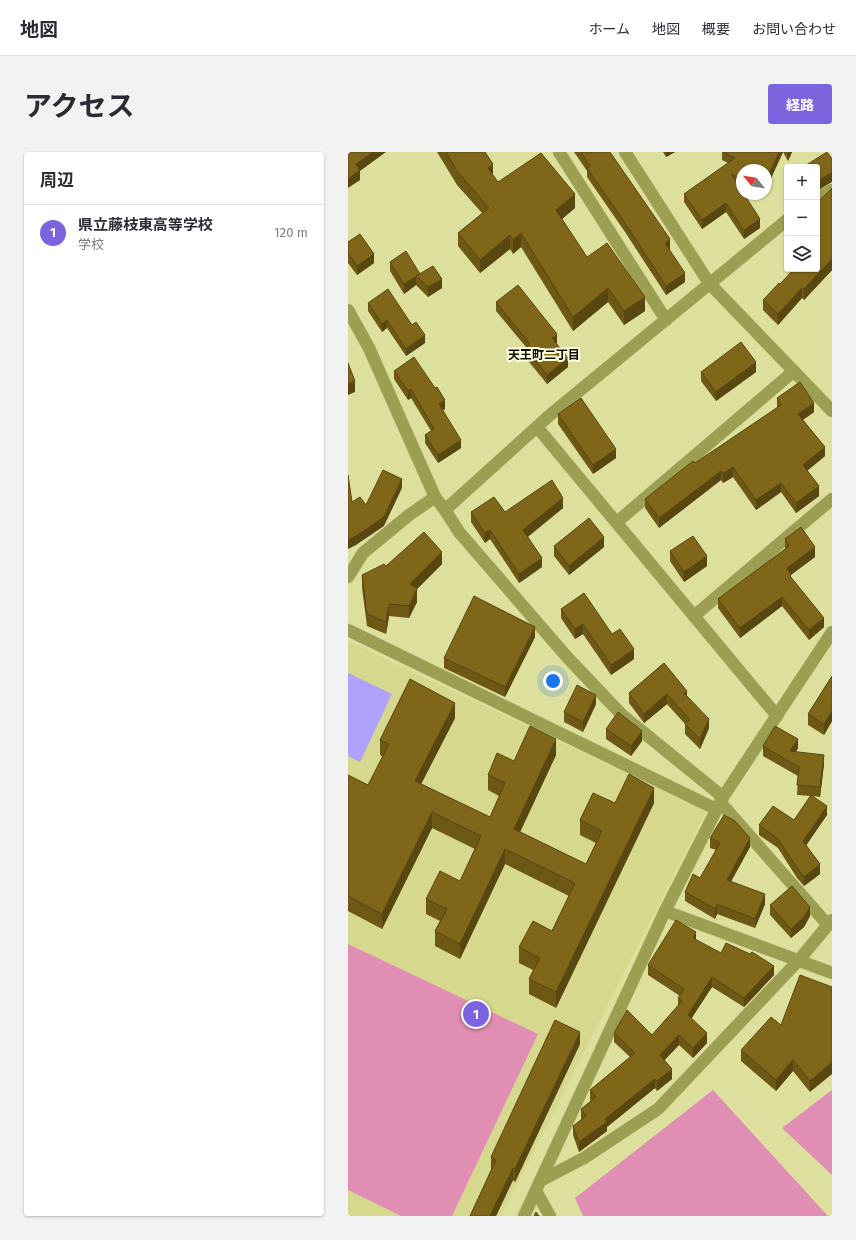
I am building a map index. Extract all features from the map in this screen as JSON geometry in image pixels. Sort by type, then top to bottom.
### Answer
[{"type":"street","points":[[559,152],[666,320]]},
{"type":"street","points":[[625,152],[710,283],[832,411]]},
{"type":"street","points":[[820,197],[832,190]]},
{"type":"street","points":[[445,510],[537,427],[784,222]]},
{"type":"street","points":[[348,310],[369,348],[435,497],[459,532],[567,657],[622,715],[720,802],[830,923],[799,960],[658,1109],[584,1158],[538,1186]]},
{"type":"street","points":[[616,522],[794,372]]},
{"type":"street","points":[[537,427],[777,716]]},
{"type":"street","points":[[348,577],[363,552],[409,515],[435,497]]},
{"type":"street","points":[[694,616],[832,499]]},
{"type":"street","points":[[348,630],[720,802]]},
{"type":"street","points":[[524,1216],[665,911],[720,802],[832,632]]},
{"type":"street","points":[[665,911],[832,973]]},
{"type":"street","points":[[538,1186],[550,1216]]},
{"type":"shaded area","points":[[348,641],[706,811],[501,1216],[348,1216]]},
{"type":"shaded area","points":[[348,673],[392,694],[360,762],[348,756]]},
{"type":"shaded area","points":[[348,944],[538,1034],[452,1216],[401,1216],[348,1190]]},
{"type":"shaded area","points":[[713,1090],[828,1216],[583,1216],[575,1198]]},
{"type":"shaded area","points":[[832,1090],[832,1175],[782,1128]]},
{"type":"building","points":[[348,152],[373,152],[356,164],[360,170],[348,179]]},
{"type":"building","points":[[446,152],[485,152],[493,164],[488,168],[498,182],[541,153],[575,194],[556,210],[587,257],[607,243],[645,297],[624,311],[608,288],[573,317],[521,233],[513,240],[510,235],[480,260],[458,233],[489,208],[457,171]]},
{"type":"building","points":[[581,152],[610,152],[670,239],[665,243],[685,273],[666,286],[587,168],[590,166]]},
{"type":"building","points":[[723,152],[779,152],[772,168],[772,164],[736,164],[736,176],[731,174],[736,182],[736,200],[748,200],[760,219],[744,230],[726,203],[702,220],[684,194],[735,158]]},
{"type":"building","points":[[827,152],[832,159],[832,172],[820,180],[820,164],[808,164]]},
{"type":"building","points":[[832,188],[832,259],[820,272],[820,236],[820,200]]},
{"type":"building","points":[[360,234],[374,254],[357,266],[348,253],[348,242]]},
{"type":"building","points":[[406,251],[420,274],[404,284],[390,262]]},
{"type":"building","points":[[433,266],[442,279],[428,287],[416,276]]},
{"type":"building","points":[[791,272],[820,272],[804,289],[802,288],[778,314],[763,300],[779,283],[780,284]]},
{"type":"building","points":[[518,285],[557,334],[552,338],[568,358],[547,375],[525,348],[530,344],[496,302]]},
{"type":"building","points":[[388,289],[412,325],[416,322],[425,335],[406,349],[387,320],[382,324],[368,303]]},
{"type":"building","points":[[741,342],[756,362],[716,392],[701,372]]},
{"type":"building","points":[[414,357],[445,400],[439,404],[461,440],[438,455],[425,435],[434,429],[411,389],[408,391],[394,371]]},
{"type":"building","points":[[348,363],[355,381],[348,384]]},
{"type":"building","points":[[800,382],[814,403],[798,414],[825,447],[803,465],[819,486],[796,503],[781,483],[756,500],[733,467],[723,474],[721,471],[659,518],[645,499],[693,461],[695,463],[781,405],[777,398]]},
{"type":"building","points":[[581,398],[616,449],[593,465],[558,414]]},
{"type":"building","points":[[383,470],[402,479],[384,517],[348,540],[348,475],[352,502],[360,497],[366,505]]},
{"type":"building","points":[[552,480],[563,498],[523,530],[542,558],[519,574],[490,530],[485,533],[471,512],[494,497],[505,512]]},
{"type":"building","points":[[589,518],[604,537],[569,566],[554,546]]},
{"type":"building","points":[[801,527],[815,547],[787,568],[791,575],[790,576],[824,618],[809,630],[782,597],[740,628],[718,599],[789,546],[785,539]]},
{"type":"building","points":[[424,532],[442,552],[410,584],[417,589],[409,606],[389,604],[386,622],[367,614],[362,575],[384,564],[386,566]]},
{"type":"building","points":[[693,536],[707,556],[684,572],[670,551]]},
{"type":"building","points":[[584,593],[612,634],[620,629],[634,649],[611,665],[583,624],[575,629],[561,609]]},
{"type":"building","points":[[474,596],[535,627],[505,687],[444,658]]},
{"type":"building","points":[[664,663],[687,691],[684,693],[709,719],[700,739],[685,724],[690,720],[667,694],[644,714],[629,693]]},
{"type":"building","points":[[832,676],[832,711],[824,724],[808,714]]},
{"type":"building","points":[[410,679],[455,703],[415,781],[490,817],[505,783],[488,775],[497,753],[514,761],[530,726],[556,739],[514,829],[586,864],[602,831],[580,820],[593,793],[615,803],[629,774],[654,788],[556,992],[529,979],[540,958],[519,947],[533,921],[552,931],[575,883],[505,849],[460,944],[435,931],[447,909],[426,899],[440,871],[460,881],[481,836],[432,812],[382,914],[348,896],[348,775],[368,785],[389,744],[380,740]]},
{"type":"building","points":[[577,685],[596,695],[583,722],[564,712]]},
{"type":"building","points":[[618,712],[642,731],[631,746],[606,729]]},
{"type":"building","points":[[775,726],[798,739],[790,751],[824,755],[820,787],[797,785],[799,767],[763,746]]},
{"type":"building","points":[[811,795],[827,806],[803,841],[820,864],[804,877],[778,839],[759,825],[773,806],[794,820]]},
{"type":"building","points":[[724,815],[735,821],[750,838],[727,880],[765,894],[755,919],[717,904],[715,909],[685,892],[693,874],[700,878],[720,843],[710,838]]},
{"type":"building","points":[[792,886],[810,907],[804,917],[791,929],[770,905]]},
{"type":"building","points":[[676,920],[696,932],[693,938],[721,953],[726,943],[750,954],[752,952],[774,966],[744,998],[712,977],[688,1015],[707,1033],[693,1048],[679,1035],[660,1055],[672,1069],[657,1081],[655,1079],[605,1119],[607,1122],[579,1142],[573,1126],[586,1116],[581,1109],[596,1097],[590,1090],[635,1053],[614,1033],[627,1010],[652,1035],[682,1001],[678,998],[684,989],[648,965]]},
{"type":"building","points":[[800,975],[832,987],[832,1062],[810,1081],[793,1060],[776,1080],[741,1050],[771,1017],[781,1025]]},
{"type":"building","points":[[555,1020],[580,1032],[515,1169],[513,1168],[490,1216],[470,1216],[496,1160],[491,1157]]},
{"type":"place","name":"県立藤枝東高等学校","points":[[476,1014]]},
{"type":"district","name":"天王町二丁目","points":[[544,355]]}]
